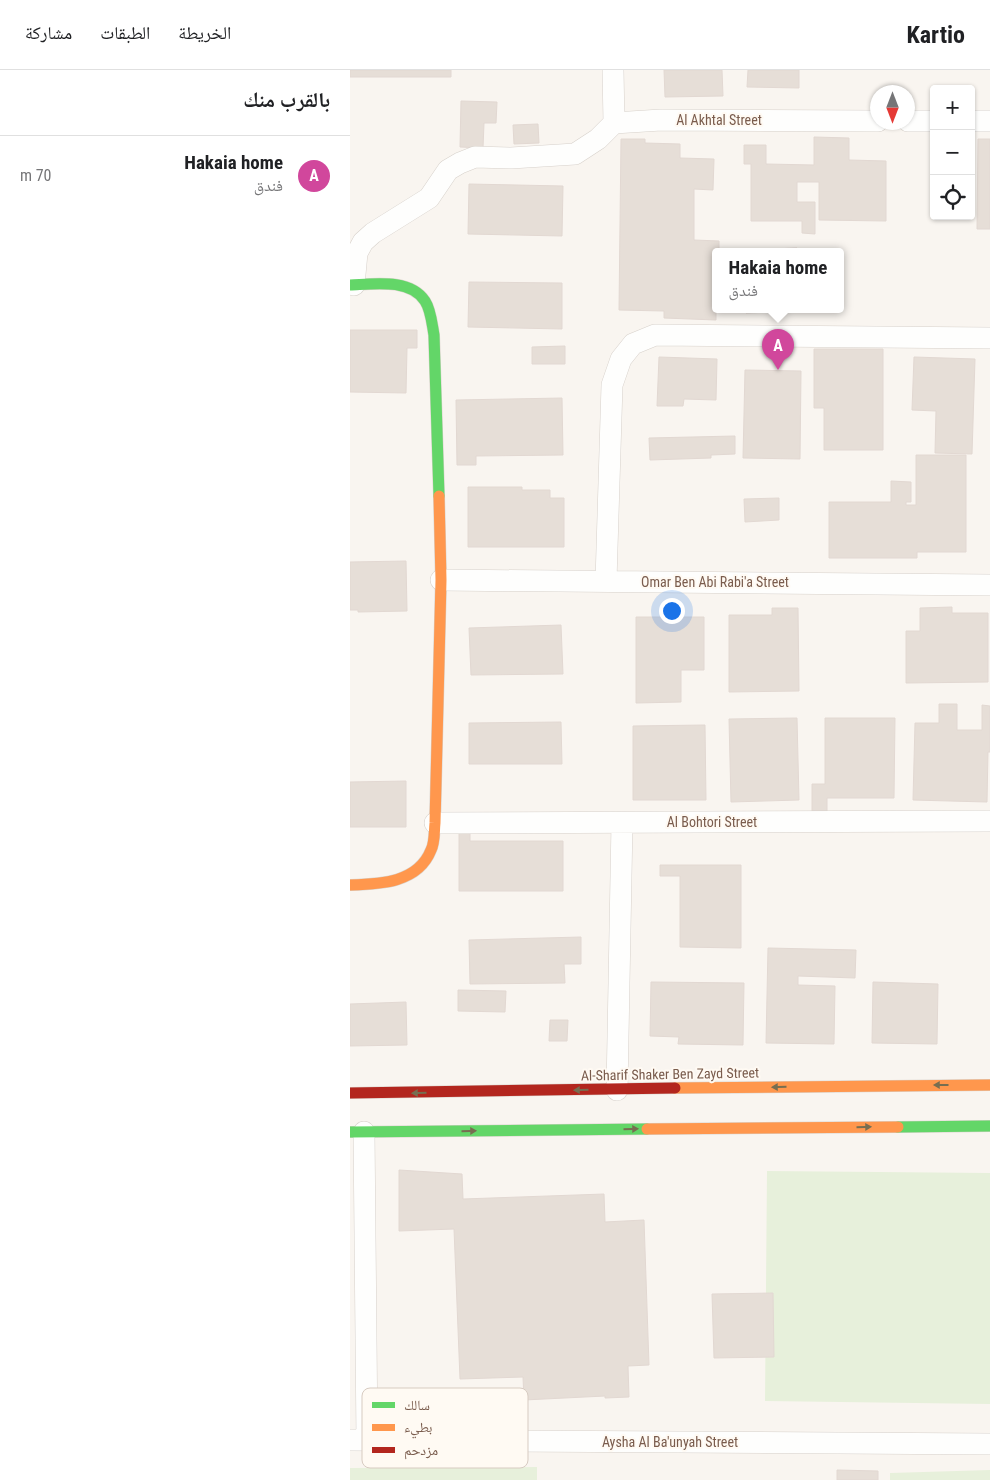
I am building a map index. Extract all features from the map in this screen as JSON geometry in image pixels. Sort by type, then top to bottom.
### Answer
[{"type":"main road","points":[[350,885],[394,882],[414,874],[424,864],[432,849],[441,580],[434,335],[430,310],[418,292],[402,285],[352,285]]},
{"type":"main road","name":"Al-Sharif Shaker Ben Zayd Street","points":[[350,1093],[830,1090],[990,1085]]},
{"type":"main road","points":[[357,1132],[833,1123],[990,1126]]},
{"type":"street","points":[[352,285],[357,253],[363,242],[373,233],[430,198],[448,170],[475,157],[511,158],[575,154],[598,139],[614,123],[613,70]]},
{"type":"street","name":"Al Akhtal Street","points":[[614,123],[661,120],[870,121]]},
{"type":"street","points":[[915,121],[930,121]]},
{"type":"street","points":[[975,121],[990,121]]},
{"type":"street","points":[[606,581],[612,385],[621,359],[633,344],[655,335],[990,338]]},
{"type":"street","name":"Omar Ben Abi Rabi'a Street","points":[[441,580],[990,584]]},
{"type":"street","name":"Al Bohtori Street","points":[[434,823],[990,822]]},
{"type":"street","points":[[617,1090],[622,823]]},
{"type":"street","points":[[357,1132],[358,1440]]},
{"type":"street","name":"Aysha Al Ba'unyah Street","points":[[528,1441],[990,1444]]},
{"type":"green space","points":[[767,1171],[990,1173],[990,1404],[765,1401]]},
{"type":"green space","points":[[537,1467],[537,1480],[350,1480],[350,1468]]},
{"type":"green space","points":[[990,1470],[990,1480],[890,1480],[890,1473]]},
{"type":"building","points":[[350,70],[451,70],[451,77],[350,77]]},
{"type":"building","points":[[664,70],[722,70],[723,96],[665,97]]},
{"type":"building","points":[[748,70],[799,70],[799,88],[747,87]]},
{"type":"building","points":[[461,101],[497,102],[496,123],[484,123],[483,148],[460,147]]},
{"type":"building","points":[[538,124],[539,143],[514,144],[513,125]]},
{"type":"building","points":[[814,137],[849,138],[849,160],[886,161],[886,221],[819,220],[819,182],[797,182],[797,202],[815,202],[815,234],[802,233],[802,221],[751,221],[751,164],[744,164],[744,145],[766,145],[766,164],[814,165]]},
{"type":"building","points":[[621,139],[645,139],[645,143],[680,144],[680,158],[714,159],[713,190],[694,189],[694,240],[719,241],[719,248],[712,248],[712,313],[716,313],[716,320],[664,318],[664,311],[619,310]]},
{"type":"building","points":[[978,139],[990,139],[990,229],[977,229]]},
{"type":"building","points":[[469,184],[563,186],[562,236],[468,234]]},
{"type":"building","points":[[469,282],[562,283],[562,329],[468,327]]},
{"type":"building","points":[[350,330],[417,330],[417,348],[407,348],[406,393],[350,392]]},
{"type":"building","points":[[565,346],[565,364],[532,364],[532,347]]},
{"type":"building","points":[[814,349],[883,349],[883,450],[824,450],[824,408],[814,408]]},
{"type":"building","points":[[659,357],[717,359],[716,400],[684,399],[683,406],[657,406]]},
{"type":"building","points":[[914,357],[975,359],[972,454],[935,453],[936,411],[912,410]]},
{"type":"building","points":[[745,370],[801,371],[800,459],[743,458]]},
{"type":"building","points":[[562,398],[563,455],[476,456],[476,465],[457,465],[456,400]]},
{"type":"building","points":[[735,436],[735,454],[711,455],[711,458],[650,460],[649,438]]},
{"type":"building","points":[[916,455],[966,455],[966,552],[917,552],[917,558],[829,558],[829,502],[891,502],[891,481],[911,482],[911,502],[906,502],[906,505],[916,505]]},
{"type":"building","points":[[468,487],[522,487],[522,490],[550,490],[550,498],[564,498],[564,547],[468,547]]},
{"type":"building","points":[[779,498],[779,520],[745,522],[744,499]]},
{"type":"building","points":[[406,561],[407,611],[358,612],[358,610],[350,610],[350,562]]},
{"type":"building","points":[[952,607],[952,613],[988,613],[988,682],[906,683],[906,631],[920,631],[920,608]]},
{"type":"building","points":[[772,608],[798,608],[799,691],[729,692],[729,615],[772,615]]},
{"type":"building","points":[[636,617],[704,617],[704,670],[681,670],[681,702],[636,703]]},
{"type":"building","points":[[561,625],[563,674],[471,675],[469,628]]},
{"type":"building","points":[[939,704],[957,704],[957,730],[982,730],[982,705],[990,706],[987,802],[913,800],[915,723],[939,723]]},
{"type":"building","points":[[797,718],[799,800],[731,802],[729,719]]},
{"type":"building","points":[[825,718],[895,718],[894,798],[827,798],[827,811],[812,811],[812,784],[825,784]]},
{"type":"building","points":[[561,722],[562,764],[469,764],[469,723]]},
{"type":"building","points":[[705,725],[706,800],[633,800],[633,726]]},
{"type":"building","points":[[406,781],[406,827],[350,827],[350,782]]},
{"type":"building","points":[[459,832],[470,832],[470,841],[563,841],[563,891],[459,891]]},
{"type":"building","points":[[660,865],[741,865],[741,948],[680,947],[680,876],[660,876]]},
{"type":"building","points":[[581,937],[581,964],[564,964],[565,983],[470,984],[469,940]]},
{"type":"building","points":[[768,948],[856,950],[855,978],[798,976],[798,985],[835,986],[834,1044],[766,1043]]},
{"type":"building","points":[[651,982],[744,983],[743,1045],[678,1044],[679,1037],[650,1036]]},
{"type":"building","points":[[873,982],[938,984],[937,1044],[872,1043]]},
{"type":"building","points":[[458,990],[506,991],[505,1012],[458,1011]]},
{"type":"building","points":[[406,1002],[407,1045],[350,1046],[350,1004]]},
{"type":"building","points":[[550,1020],[568,1020],[567,1041],[549,1041]]},
{"type":"building","points":[[399,1170],[462,1174],[463,1199],[604,1194],[605,1222],[644,1220],[649,1365],[628,1366],[629,1397],[605,1398],[605,1396],[528,1400],[528,1388],[523,1388],[523,1377],[460,1379],[454,1229],[399,1231]]},
{"type":"building","points":[[773,1293],[774,1357],[714,1358],[712,1294]]},
{"type":"building","points":[[837,1470],[878,1471],[878,1480],[837,1480]]},
{"type":"traffic: fast","points":[[350,285],[390,284],[401,286],[418,294],[427,305],[434,335],[439,496]]},
{"type":"traffic: fast","points":[[898,1127],[990,1126]]},
{"type":"traffic: fast","points":[[350,1132],[647,1129]]},
{"type":"traffic: slow","points":[[350,885],[397,880],[408,875],[425,861],[433,844],[441,580],[439,496]]},
{"type":"traffic: slow","points":[[675,1088],[990,1085]]},
{"type":"traffic: slow","points":[[647,1129],[898,1127]]},
{"type":"traffic: jam","points":[[350,1093],[675,1088]]},
{"type":"place","name":"Hakaia home","points":[[778,370]]}]
